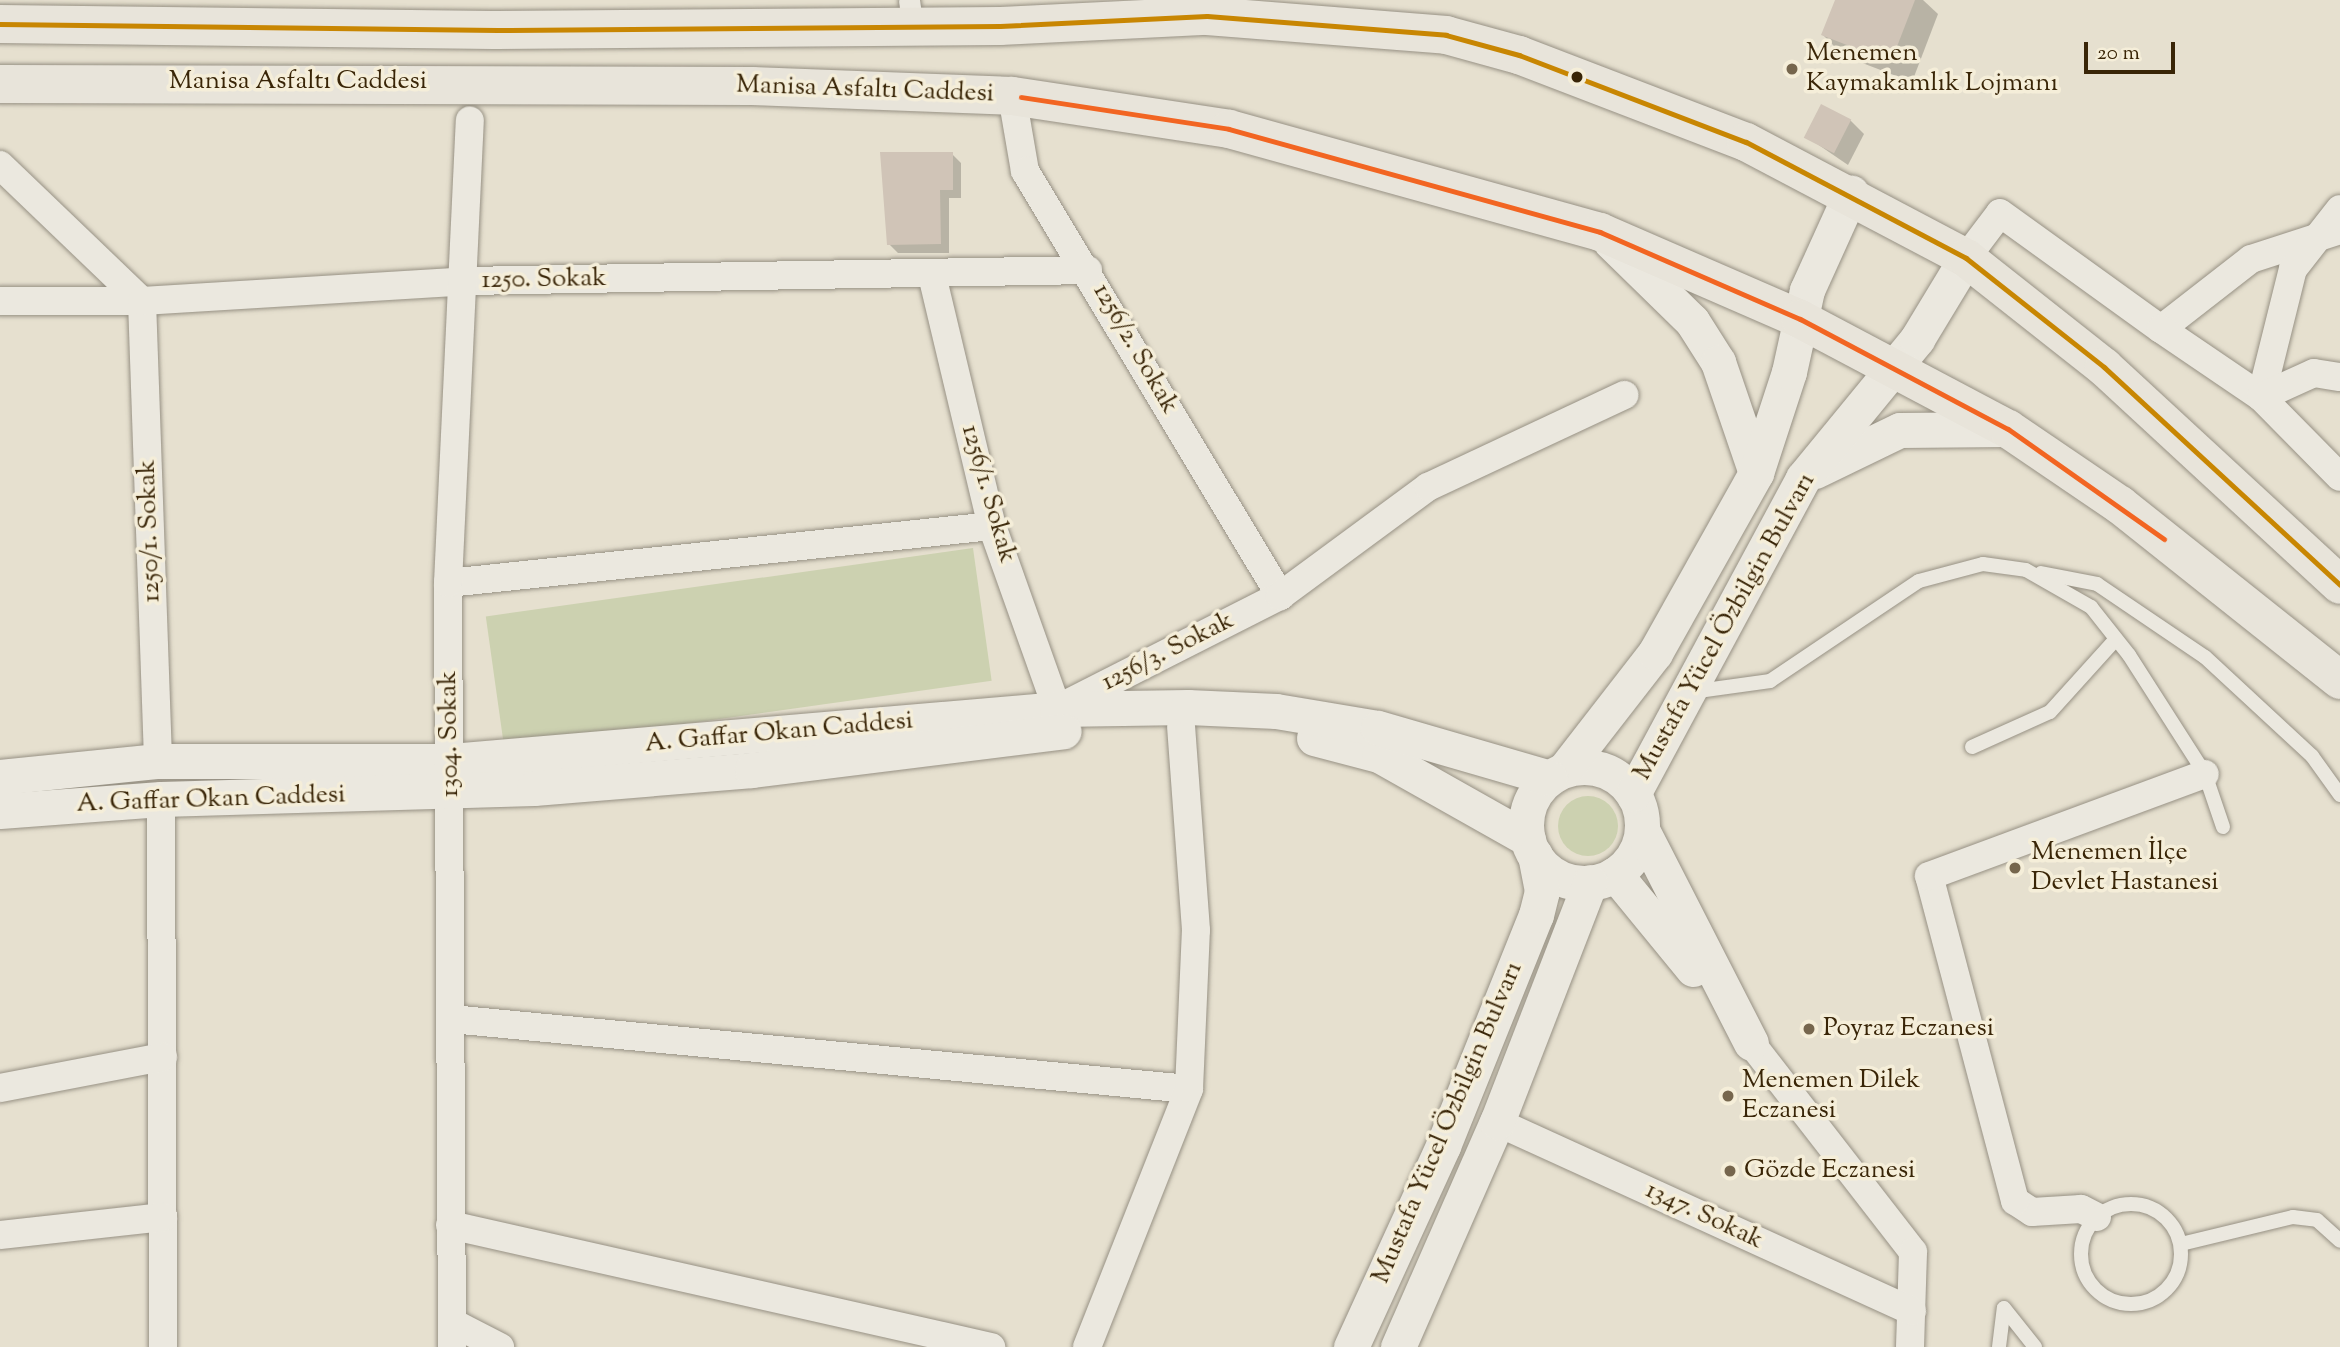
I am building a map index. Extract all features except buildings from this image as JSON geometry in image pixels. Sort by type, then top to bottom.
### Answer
[{"type":"highway","name":"Manisa Asfaltı Caddesi","points":[[0,24],[911,13],[1207,16],[1446,35],[1519,55],[1746,142],[1851,193],[1966,258],[2104,367],[2340,584]]},
{"type":"highway","name":"Manisa Asfaltı Caddesi","points":[[0,84],[471,81],[1012,96],[1229,129],[1600,232],[1800,320],[2008,429],[2120,505],[2340,680]]},
{"type":"street","name":"1256/2. Sokak","points":[[1012,96],[1025,171],[1088,270],[1280,596]]},
{"type":"street","name":"1304. Sokak","points":[[452,1335],[448,583],[466,281],[470,121]]},
{"type":"street","points":[[0,165],[142,302]]},
{"type":"street","name":"Mustafa Yücel Özbilgin Bulvarı","points":[[1558,774],[1655,653],[1756,472],[1800,320],[1851,193]]},
{"type":"street","points":[[2261,397],[2293,269],[2332,233],[2340,209]]},
{"type":"street","points":[[1966,258],[2000,213],[2261,397],[2340,477]]},
{"type":"street","points":[[1600,232],[1692,321],[1718,362],[1756,472]]},
{"type":"street","points":[[2161,329],[2251,259],[2332,233]]},
{"type":"street","name":"Mustafa Yücel Özbilgin Bulvarı","points":[[1633,794],[1683,693],[1802,478],[1890,365],[1917,339],[1966,258]]},
{"type":"street","name":"1250. Sokak","points":[[0,300],[142,302],[466,281],[932,275],[1088,270]]},
{"type":"street","name":"1256/1. Sokak","points":[[932,275],[992,526],[1057,709]]},
{"type":"street","name":"1250/1. Sokak","points":[[142,302],[158,761]]},
{"type":"street","points":[[2261,397],[2314,373],[2340,377]]},
{"type":"street","name":"1256/3. Sokak","points":[[1057,709],[1280,596],[1428,487],[1624,395]]},
{"type":"street","points":[[1802,478],[1900,430],[2008,429]]},
{"type":"street","points":[[448,583],[992,526]]},
{"type":"street","name":"A. Gaffar Okan Caddesi","points":[[0,811],[451,777],[1057,709],[1276,711],[1378,728],[1558,774]]},
{"type":"street","name":"A. Gaffar Okan Caddesi","points":[[0,778],[158,761],[451,777],[752,770],[1089,728],[1181,728],[1294,733],[1379,755],[1531,847]]},
{"type":"street","points":[[1087,1347],[1189,1089],[1196,930],[1181,728]]},
{"type":"street","points":[[1642,830],[1633,855],[1602,878],[1558,877],[1531,847],[1529,805],[1558,774],[1604,770],[1633,794],[1642,830],[1751,1043]]},
{"type":"street","points":[[2097,1217],[2081,1209],[2032,1212],[2015,1201],[1929,876],[2205,775]]},
{"type":"street","points":[[161,799],[163,1347]]},
{"type":"street","name":"Mustafa Yücel Özbilgin Bulvarı","points":[[1351,1347],[1443,1146],[1536,915],[1542,891],[1531,847]]},
{"type":"street","name":"Mustafa Yücel Özbilgin Bulvarı","points":[[1398,1347],[1602,878]]},
{"type":"street","points":[[1602,878],[1751,1043],[1913,1252],[1910,1347]]},
{"type":"street","points":[[451,1019],[1189,1089]]},
{"type":"street","points":[[0,1088],[163,1057]]},
{"type":"street","name":"1347. Sokak","points":[[1497,1122],[1912,1311]]},
{"type":"street","points":[[0,1235],[163,1217]]},
{"type":"street","points":[[450,1225],[991,1347]]},
{"type":"street","points":[[452,1335],[500,1347]]},
{"type":"lane","points":[[1683,693],[1770,681],[1919,581],[1983,564],[2026,570],[2097,584],[2205,657],[2312,756],[2340,794]]},
{"type":"lane","points":[[2026,570],[2091,607],[2116,639],[2205,775],[2223,827]]},
{"type":"lane","points":[[1972,747],[2050,712],[2116,639]]},
{"type":"lane","points":[[2124,1204],[2154,1208],[2181,1244],[2181,1262],[2165,1292],[2133,1304],[2116,1302],[2100,1294],[2082,1264],[2086,1231],[2097,1217],[2124,1204]]},
{"type":"lane","points":[[2181,1244],[2293,1217],[2335,1226],[2340,1241]]},
{"type":"lane","points":[[1999,1347],[2004,1308],[2035,1347]]},
{"type":"green space","points":[[973,548],[992,681],[504,749],[486,616]]},
{"type":"green space","points":[[1582,796],[1594,796],[1613,809],[1618,826],[1616,838],[1605,851],[1594,856],[1582,856],[1563,843],[1558,832],[1558,820],[1571,801]]},
{"type":"transit line","name":"20","points":[[0,24],[497,30],[1000,26],[1207,16],[1446,35],[1519,55],[1746,142],[1966,258],[2104,367],[2340,585]]},
{"type":"transit line","points":[[1021,97],[1229,129],[1600,232],[1800,319],[2008,429],[2164,539]]},
{"type":"place","name":"Menemen Kaymakamlık Lojmanı","points":[[1792,69]]},
{"type":"place","name":"Menemen İlçe Devlet Hastanesi","points":[[2015,868]]},
{"type":"place","name":"Poyraz Eczanesi","points":[[1809,1029]]},
{"type":"place","name":"Menemen Dilek Eczanesi","points":[[1728,1096]]},
{"type":"place","name":"Gözde Eczanesi","points":[[1730,1171]]}]
